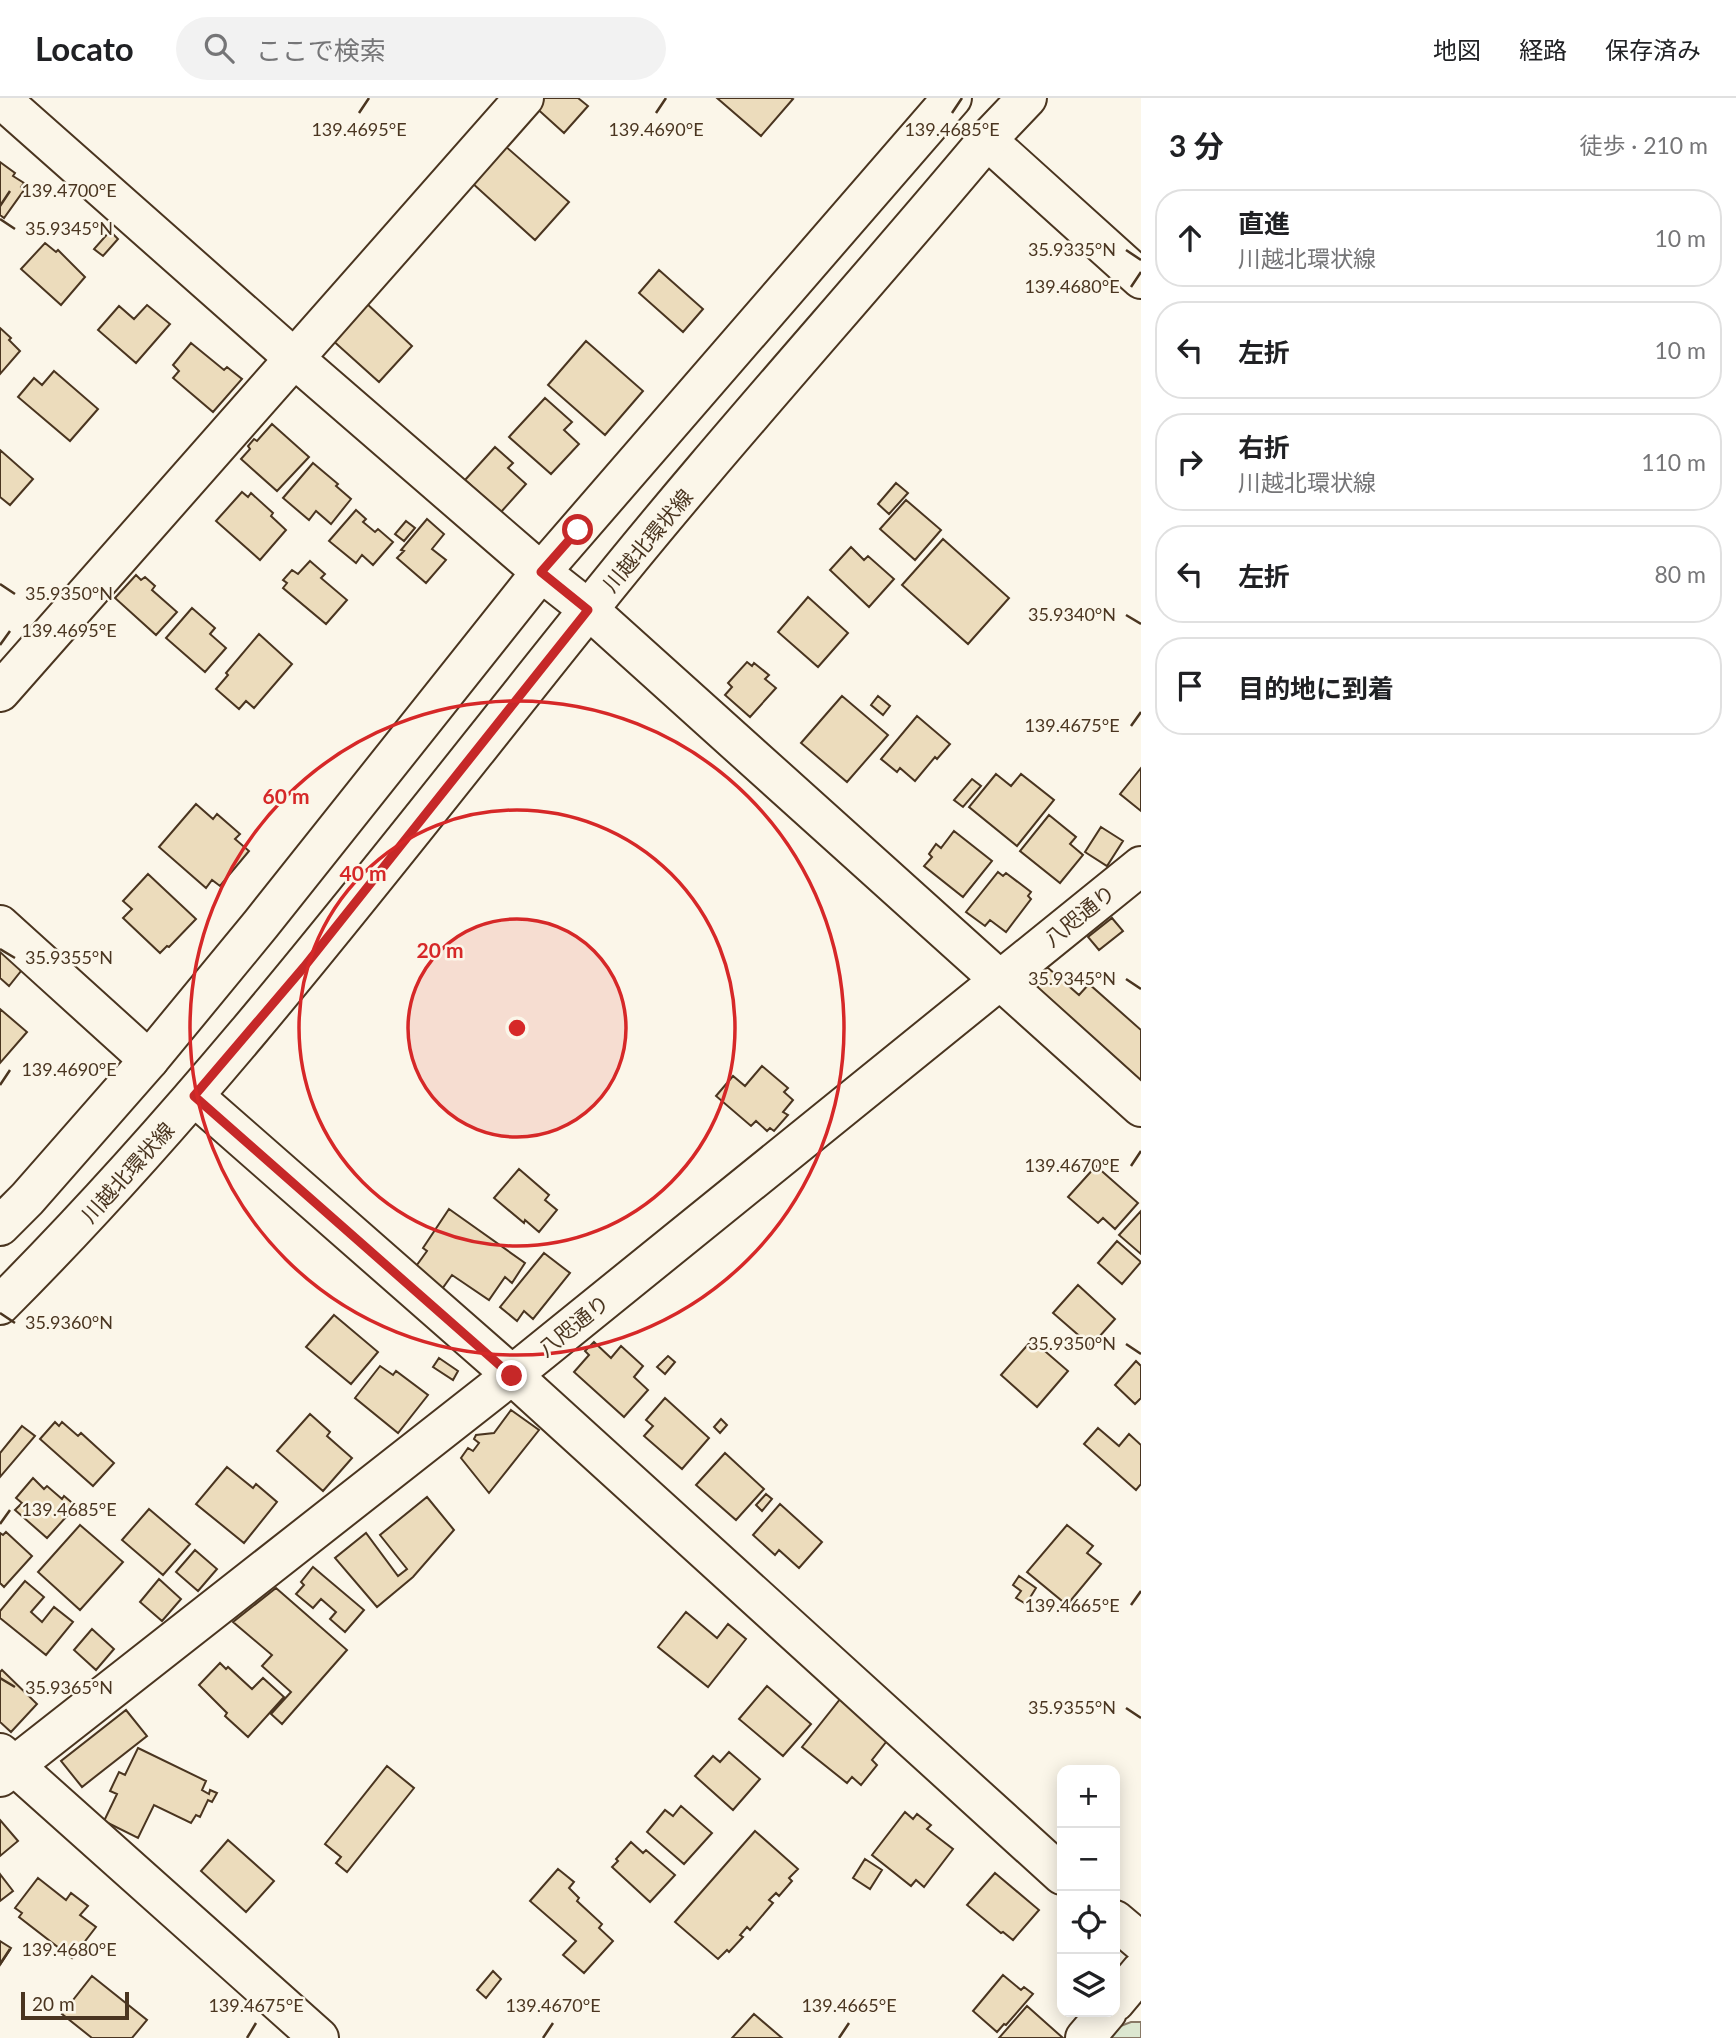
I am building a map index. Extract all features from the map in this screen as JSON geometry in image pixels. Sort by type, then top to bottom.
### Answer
[{"type":"street","points":[[0,692],[524,98]]},
{"type":"street","name":"川越北環状線","points":[[0,1305],[75,1230],[304,967],[588,610],[987,140],[1027,98]]},
{"type":"street","points":[[0,1226],[149,1060],[261,924],[541,572],[944,101]]},
{"type":"street","points":[[1,102],[588,610],[1141,1107]]},
{"type":"street","points":[[987,140],[1141,279]]},
{"type":"street","name":"八咫通り","points":[[5,1765],[512,1376],[1141,866]]},
{"type":"street","points":[[0,925],[149,1060]]},
{"type":"street","points":[[194,1096],[512,1376],[1057,1870]]},
{"type":"street","points":[[5,1765],[319,2038]]},
{"type":"street","points":[[1120,1924],[1141,1942]]},
{"type":"street","points":[[1120,1996],[1141,1971]]},
{"type":"street","points":[[1085,2038],[1103,2017]]},
{"type":"green space","points":[[1131,2022],[1141,2022],[1141,2038],[1102,2038],[1118,2027]]},
{"type":"building","points":[[539,98],[578,98],[588,106],[564,133],[533,105]]},
{"type":"building","points":[[717,98],[791,98],[793,99],[761,136]]},
{"type":"building","points":[[504,145],[569,202],[535,240],[471,182]]},
{"type":"building","points":[[0,162],[24,183],[21,187],[24,190],[4,218],[0,215]]},
{"type":"building","points":[[110,231],[118,239],[103,256],[94,249]]},
{"type":"building","points":[[45,243],[56,252],[58,250],[85,277],[61,305],[21,269]]},
{"type":"building","points":[[659,270],[703,309],[683,332],[639,293]]},
{"type":"building","points":[[364,301],[412,346],[379,382],[330,338]]},
{"type":"building","points":[[147,305],[170,324],[136,363],[98,330],[119,306],[134,319]]},
{"type":"building","points":[[0,328],[20,351],[0,374]]},
{"type":"building","points":[[586,341],[643,391],[605,435],[548,385]]},
{"type":"building","points":[[191,343],[224,370],[227,367],[242,379],[213,412],[173,378],[179,371],[173,365]]},
{"type":"building","points":[[54,371],[98,409],[70,441],[18,397],[34,378],[42,385]]},
{"type":"building","points":[[545,398],[572,422],[564,430],[579,444],[551,474],[509,437]]},
{"type":"building","points":[[272,424],[309,457],[277,491],[241,459],[254,439],[257,441]]},
{"type":"building","points":[[495,447],[513,463],[508,468],[526,484],[501,512],[465,480]]},
{"type":"building","points":[[0,450],[33,479],[10,505],[0,497]]},
{"type":"building","points":[[313,463],[351,499],[331,524],[316,511],[309,520],[283,498]]},
{"type":"building","points":[[896,483],[908,493],[889,514],[878,504]]},
{"type":"building","points":[[242,492],[248,497],[251,493],[273,513],[271,516],[286,530],[260,560],[216,521]]},
{"type":"building","points":[[906,500],[941,530],[915,560],[880,529]]},
{"type":"building","points":[[356,510],[366,519],[363,522],[375,532],[378,529],[393,542],[373,565],[362,555],[356,563],[329,541]]},
{"type":"building","points":[[427,519],[444,534],[432,549],[446,560],[426,583],[397,558]]},
{"type":"building","points":[[406,521],[415,528],[404,541],[395,534]]},
{"type":"building","points":[[943,539],[1009,598],[968,644],[902,585]]},
{"type":"building","points":[[851,547],[864,560],[868,556],[894,579],[869,607],[830,570]]},
{"type":"building","points":[[310,561],[325,574],[321,578],[347,600],[326,624],[283,588],[287,583],[283,580],[292,570],[298,574]]},
{"type":"building","points":[[136,575],[141,580],[145,577],[155,586],[152,590],[177,612],[156,635],[115,598]]},
{"type":"building","points":[[808,597],[848,633],[818,667],[778,632]]},
{"type":"building","points":[[192,608],[215,628],[210,634],[226,648],[205,672],[166,638]]},
{"type":"building","points":[[259,634],[292,664],[254,708],[246,701],[239,709],[216,689]]},
{"type":"building","points":[[747,662],[752,666],[754,663],[769,675],[765,679],[776,688],[750,717],[725,695],[732,687],[728,683]]},
{"type":"building","points":[[842,696],[888,735],[847,782],[801,743]]},
{"type":"building","points":[[878,696],[890,706],[883,715],[871,705]]},
{"type":"building","points":[[917,716],[950,744],[915,781],[900,768],[897,772],[881,759]]},
{"type":"building","points":[[1141,768],[1141,811],[1120,794]]},
{"type":"building","points":[[996,774],[1011,786],[1021,774],[1054,800],[1017,846],[969,807]]},
{"type":"building","points":[[972,779],[981,786],[963,807],[954,800]]},
{"type":"building","points":[[196,804],[213,819],[217,814],[240,834],[235,839],[249,851],[220,886],[212,880],[206,888],[159,847]]},
{"type":"building","points":[[1049,815],[1076,837],[1070,844],[1083,855],[1060,883],[1020,851]]},
{"type":"building","points":[[1101,827],[1123,841],[1107,866],[1085,852]]},
{"type":"building","points":[[954,831],[992,861],[963,897],[924,866],[932,857],[929,854],[936,844],[941,848]]},
{"type":"building","points":[[998,872],[1003,876],[1006,873],[1031,892],[1028,896],[1031,899],[1006,932],[990,920],[985,926],[966,912]]},
{"type":"building","points":[[148,874],[196,919],[160,953],[123,918],[132,909],[123,901]]},
{"type":"building","points":[[1112,918],[1123,931],[1099,950],[1088,937]]},
{"type":"building","points":[[0,948],[25,966],[9,986],[0,978]]},
{"type":"building","points":[[1047,967],[1079,995],[1089,984],[1141,1030],[1141,1087],[1038,999],[1038,975]]},
{"type":"building","points":[[0,1009],[27,1032],[0,1063]]},
{"type":"building","points":[[762,1066],[788,1088],[784,1092],[793,1100],[783,1112],[788,1115],[774,1131],[770,1128],[767,1131],[756,1121],[751,1126],[716,1096],[733,1076],[745,1086]]},
{"type":"building","points":[[1096,1166],[1138,1203],[1115,1229],[1103,1218],[1098,1223],[1068,1197]]},
{"type":"building","points":[[519,1169],[549,1195],[545,1200],[557,1210],[539,1232],[494,1198]]},
{"type":"building","points":[[449,1209],[525,1263],[512,1283],[505,1277],[489,1300],[452,1275],[442,1289],[414,1269],[427,1251],[423,1248]]},
{"type":"building","points":[[1141,1211],[1141,1254],[1119,1235]]},
{"type":"building","points":[[1117,1241],[1141,1262],[1122,1284],[1098,1263]]},
{"type":"building","points":[[544,1253],[570,1273],[533,1319],[524,1311],[517,1321],[500,1307]]},
{"type":"building","points":[[1078,1285],[1115,1319],[1091,1346],[1053,1313]]},
{"type":"building","points":[[334,1315],[378,1352],[351,1384],[306,1347]]},
{"type":"building","points":[[1032,1340],[1068,1371],[1037,1407],[1001,1375]]},
{"type":"building","points":[[594,1342],[611,1358],[621,1346],[643,1366],[634,1377],[648,1390],[624,1417],[574,1372],[589,1355],[585,1351]]},
{"type":"building","points":[[668,1356],[675,1362],[665,1374],[657,1367]]},
{"type":"building","points":[[439,1358],[458,1371],[453,1380],[433,1367]]},
{"type":"building","points":[[1136,1361],[1141,1366],[1141,1398],[1135,1404],[1115,1385]]},
{"type":"building","points":[[380,1366],[393,1375],[396,1371],[428,1395],[398,1433],[355,1398]]},
{"type":"building","points":[[665,1398],[709,1438],[682,1469],[644,1436],[653,1426],[646,1420]]},
{"type":"building","points":[[511,1410],[539,1430],[489,1493],[461,1458],[468,1448],[473,1451],[479,1443],[474,1439],[476,1435],[494,1433]]},
{"type":"building","points":[[310,1414],[330,1432],[327,1436],[352,1458],[323,1491],[277,1451]]},
{"type":"building","points":[[721,1419],[727,1425],[720,1433],[714,1427]]},
{"type":"building","points":[[55,1422],[59,1426],[62,1422],[78,1436],[81,1433],[114,1463],[93,1486],[40,1439]]},
{"type":"building","points":[[22,1426],[35,1436],[0,1477],[0,1453]]},
{"type":"building","points":[[1098,1428],[1119,1446],[1129,1434],[1141,1445],[1141,1484],[1136,1490],[1084,1444]]},
{"type":"building","points":[[725,1453],[764,1489],[736,1520],[696,1485]]},
{"type":"building","points":[[227,1467],[253,1488],[256,1484],[277,1502],[244,1543],[196,1504]]},
{"type":"building","points":[[33,1478],[44,1489],[47,1486],[62,1499],[64,1496],[76,1506],[47,1538],[15,1510],[22,1503],[16,1498]]},
{"type":"building","points":[[766,1494],[772,1499],[762,1511],[756,1505]]},
{"type":"building","points":[[427,1497],[454,1530],[413,1577],[377,1607],[335,1558],[366,1533],[398,1576],[407,1569],[380,1535]]},
{"type":"building","points":[[780,1504],[822,1542],[799,1568],[779,1550],[775,1555],[753,1535]]},
{"type":"building","points":[[149,1509],[190,1544],[163,1575],[122,1540]]},
{"type":"building","points":[[80,1525],[123,1562],[80,1610],[38,1572]]},
{"type":"building","points":[[1067,1525],[1093,1546],[1087,1553],[1101,1564],[1067,1605],[1027,1572]]},
{"type":"building","points":[[6,1532],[32,1556],[4,1587],[0,1583],[0,1533],[3,1535]]},
{"type":"building","points":[[195,1550],[217,1569],[198,1591],[176,1572]]},
{"type":"building","points":[[313,1567],[364,1610],[345,1632],[330,1619],[336,1612],[321,1599],[313,1608],[296,1594],[304,1585],[301,1582]]},
{"type":"building","points":[[1019,1576],[1036,1588],[1026,1604],[1016,1598],[1021,1591],[1013,1585]]},
{"type":"building","points":[[159,1579],[181,1599],[162,1621],[140,1602]]},
{"type":"building","points":[[25,1581],[44,1597],[31,1612],[42,1622],[54,1607],[73,1622],[46,1655],[0,1618],[0,1611]]},
{"type":"building","points":[[276,1588],[347,1650],[282,1724],[271,1714],[291,1692],[262,1666],[272,1655],[233,1622]]},
{"type":"building","points":[[686,1612],[717,1638],[728,1624],[746,1639],[708,1687],[658,1647]]},
{"type":"building","points":[[92,1629],[114,1649],[96,1670],[74,1650]]},
{"type":"building","points":[[220,1663],[252,1689],[263,1678],[284,1697],[248,1737],[225,1716],[227,1713],[199,1685]]},
{"type":"building","points":[[2,1670],[37,1704],[11,1732],[0,1722]]},
{"type":"building","points":[[767,1686],[811,1724],[783,1756],[739,1719]]},
{"type":"building","points":[[841,1698],[890,1737],[872,1760],[877,1765],[861,1785],[852,1777],[847,1783],[802,1747]]},
{"type":"building","points":[[126,1710],[147,1736],[82,1787],[61,1761]]},
{"type":"building","points":[[138,1748],[206,1781],[202,1790],[209,1794],[210,1790],[217,1793],[212,1802],[208,1800],[200,1817],[196,1815],[191,1823],[154,1805],[138,1838],[104,1821],[117,1794],[110,1791],[119,1772],[125,1775]]},
{"type":"building","points":[[729,1752],[760,1779],[733,1810],[695,1776],[713,1756],[720,1762]]},
{"type":"building","points":[[387,1766],[414,1788],[347,1872],[336,1863],[341,1857],[325,1844]]},
{"type":"building","points":[[681,1806],[712,1833],[684,1864],[647,1832],[665,1810],[673,1816]]},
{"type":"building","points":[[905,1812],[913,1819],[917,1814],[931,1825],[927,1829],[953,1849],[924,1887],[916,1880],[911,1886],[872,1855]]},
{"type":"building","points":[[0,1820],[18,1841],[0,1856]]},
{"type":"building","points":[[755,1831],[798,1869],[789,1878],[792,1881],[779,1896],[776,1893],[769,1900],[773,1903],[750,1930],[747,1927],[740,1935],[743,1937],[718,1959],[675,1922]]},
{"type":"building","points":[[228,1840],[274,1881],[246,1912],[201,1871]]},
{"type":"building","points":[[631,1842],[643,1853],[646,1850],[675,1875],[650,1902],[612,1867]]},
{"type":"building","points":[[865,1859],[882,1870],[870,1889],[853,1878]]},
{"type":"building","points":[[558,1869],[574,1882],[569,1888],[579,1898],[577,1901],[602,1924],[599,1928],[613,1941],[584,1973],[563,1955],[576,1941],[530,1901]]},
{"type":"building","points":[[995,1873],[1039,1910],[1013,1940],[967,1905]]},
{"type":"building","points":[[0,1874],[13,1891],[0,1901]]},
{"type":"building","points":[[38,1878],[66,1900],[71,1893],[88,1906],[80,1915],[96,1927],[72,1958],[19,1917],[22,1913],[15,1908]]},
{"type":"building","points":[[0,1941],[11,1948],[0,1965]]},
{"type":"building","points":[[493,1971],[501,1979],[486,1998],[477,1990]]},
{"type":"building","points":[[1003,1975],[1021,1990],[1024,1987],[1033,1994],[997,2032],[973,2011]]},
{"type":"building","points":[[92,1976],[147,2020],[132,2038],[92,2038],[62,2014]]},
{"type":"building","points":[[1027,2006],[1063,2038],[999,2038]]},
{"type":"building","points":[[754,2014],[782,2038],[732,2038]]},
{"type":"route","points":[[512,1376],[194,1096],[304,967],[588,610],[541,572],[578,530]]}]
